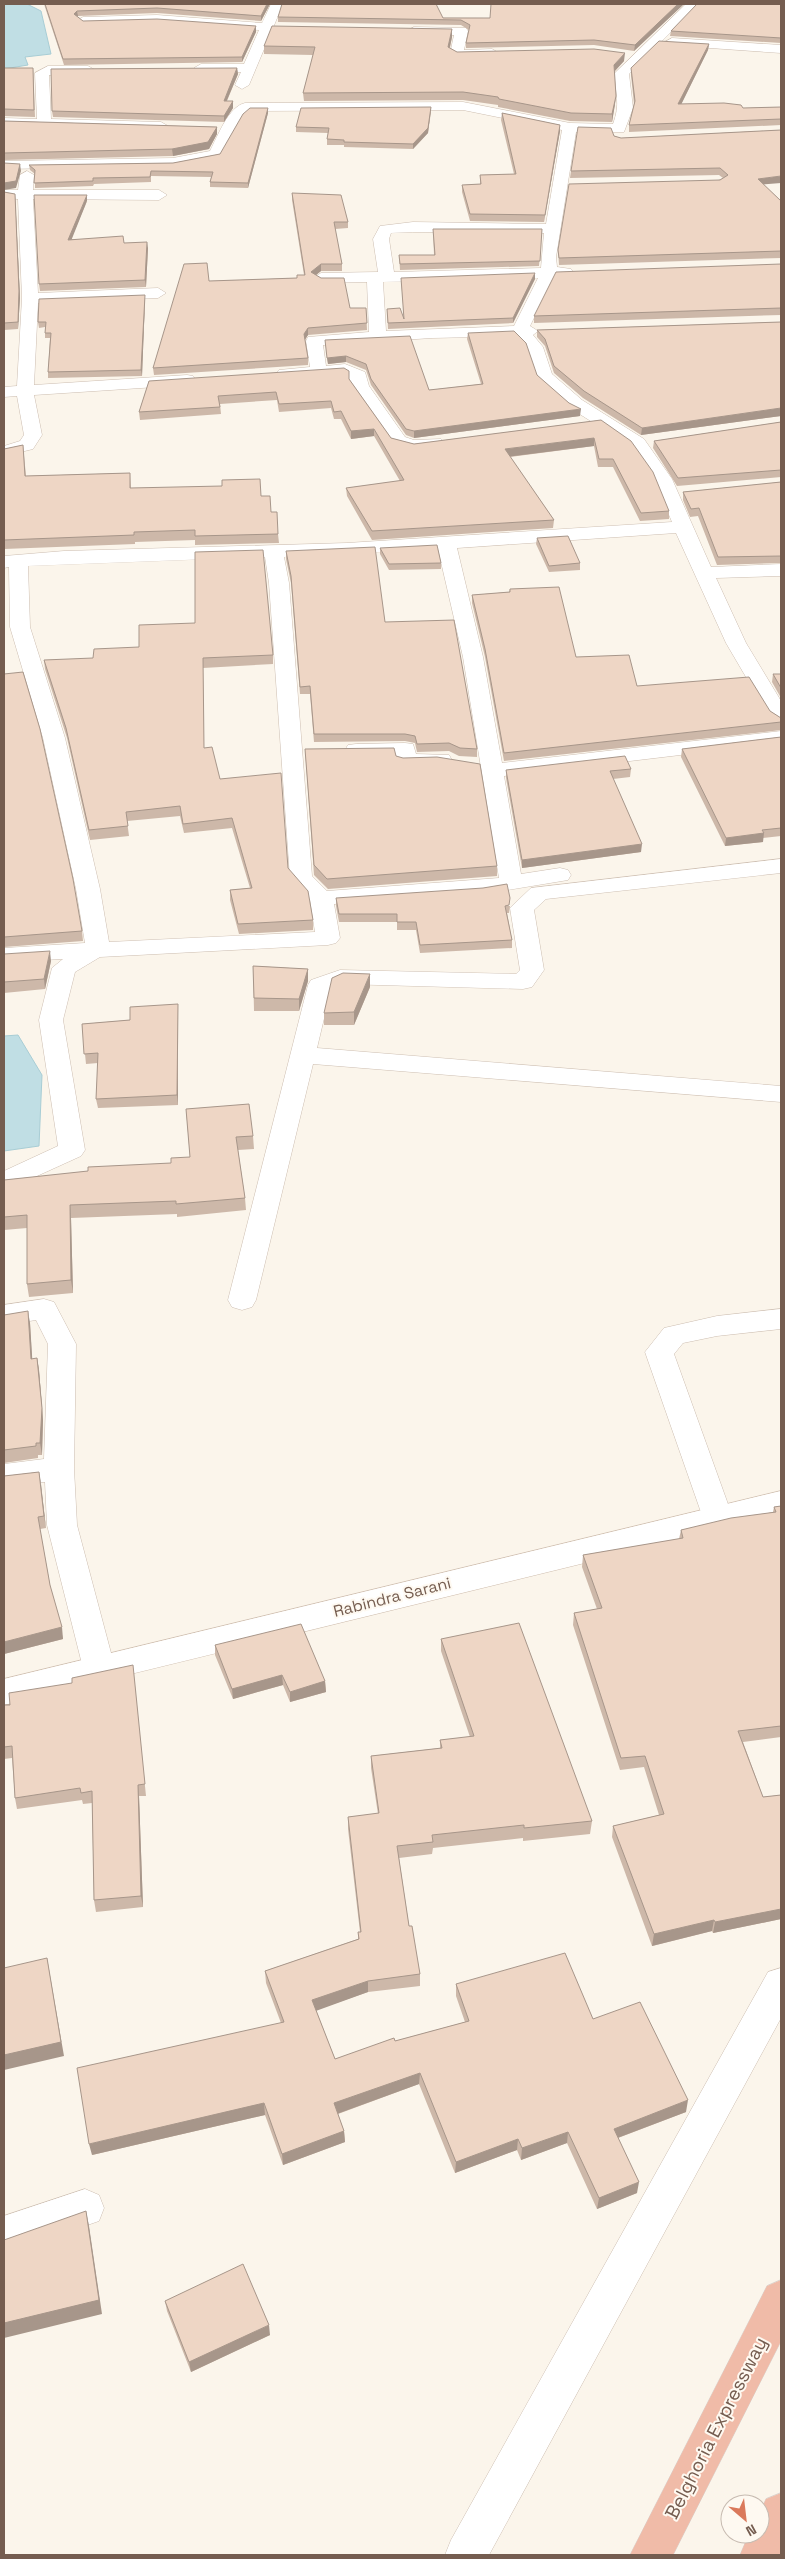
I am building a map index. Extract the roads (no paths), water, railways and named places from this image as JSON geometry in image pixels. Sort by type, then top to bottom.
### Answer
[{"type":"highway","name":"Belghoria Expressway","points":[[651,2555],[781,2300]]},
{"type":"highway","points":[[762,2555],[781,2514]]},
{"type":"street","points":[[132,4],[141,19]]},
{"type":"street","points":[[4,165],[173,162],[215,154],[245,107],[242,86],[271,28],[277,4]]},
{"type":"street","points":[[245,107],[463,106],[570,127],[624,134],[626,108],[622,74],[693,4]]},
{"type":"street","points":[[83,21],[141,19],[271,28]]},
{"type":"street","points":[[398,31],[461,31],[457,54],[504,52]]},
{"type":"street","points":[[656,41],[781,49]]},
{"type":"street","points":[[623,55],[638,57]]},
{"type":"street","points":[[182,69],[250,68]]},
{"type":"street","points":[[44,122],[42,73],[48,70],[106,69]]},
{"type":"street","points":[[4,122],[171,126]]},
{"type":"street","points":[[520,331],[528,310],[549,272],[548,257],[553,229],[566,185],[570,127]]},
{"type":"street","points":[[210,128],[230,128]]},
{"type":"street","points":[[4,451],[27,446],[33,435],[25,391],[30,298],[18,250],[29,165]]},
{"type":"street","points":[[4,194],[159,195]]},
{"type":"street","points":[[378,337],[382,258],[381,239],[385,229],[413,226],[553,229]]},
{"type":"street","points":[[321,278],[579,272]]},
{"type":"street","points":[[30,298],[158,293]]},
{"type":"street","points":[[319,372],[314,341],[432,333],[549,330]]},
{"type":"street","points":[[520,331],[535,347],[544,376],[576,404],[604,420],[638,444],[663,479],[736,643],[781,718]]},
{"type":"street","points":[[270,375],[339,369],[352,370],[359,376],[360,386],[371,404],[399,441],[414,445],[450,441]]},
{"type":"street","points":[[4,392],[201,379]]},
{"type":"street","points":[[576,423],[604,420]]},
{"type":"street","points":[[638,444],[657,441]]},
{"type":"street","points":[[669,494],[688,492]]},
{"type":"street","points":[[98,948],[88,888],[54,738],[20,627],[11,561],[274,552],[446,543],[683,527]]},
{"type":"street","points":[[446,543],[473,657],[479,766],[511,883]]},
{"type":"street","points":[[4,955],[98,948],[248,945],[328,938],[321,898],[301,878],[300,751],[274,552]]},
{"type":"street","points":[[704,574],[781,570]]},
{"type":"street","points":[[756,676],[781,673]]},
{"type":"street","points":[[338,750],[405,749],[406,761],[449,759],[453,764],[479,766],[781,737]]},
{"type":"street","points":[[321,898],[483,887],[634,864],[781,848]]},
{"type":"street","points":[[242,1300],[320,985],[340,977],[523,982],[532,970],[522,908],[539,893],[781,866]]},
{"type":"street","points":[[4,1182],[72,1150],[51,1020],[64,968],[98,948]]},
{"type":"street","points":[[302,1055],[781,1094]]},
{"type":"street","points":[[4,1315],[44,1310],[62,1344],[59,1469],[62,1525],[99,1668]]},
{"type":"street","points":[[718,1518],[659,1352],[674,1336],[717,1326],[781,1319]]},
{"type":"street","points":[[4,1475],[59,1469]]},
{"type":"street","name":"Rabindra Sarani","points":[[4,1692],[781,1503]]},
{"type":"street","points":[[466,2555],[781,1984]]},
{"type":"street","points":[[4,2235],[85,2208]]},
{"type":"water","points":[[4,4],[27,4],[41,11],[51,54],[25,57],[28,65],[4,69]]},
{"type":"water","points":[[18,1035],[42,1075],[39,1146],[4,1151],[4,1036]]}]
